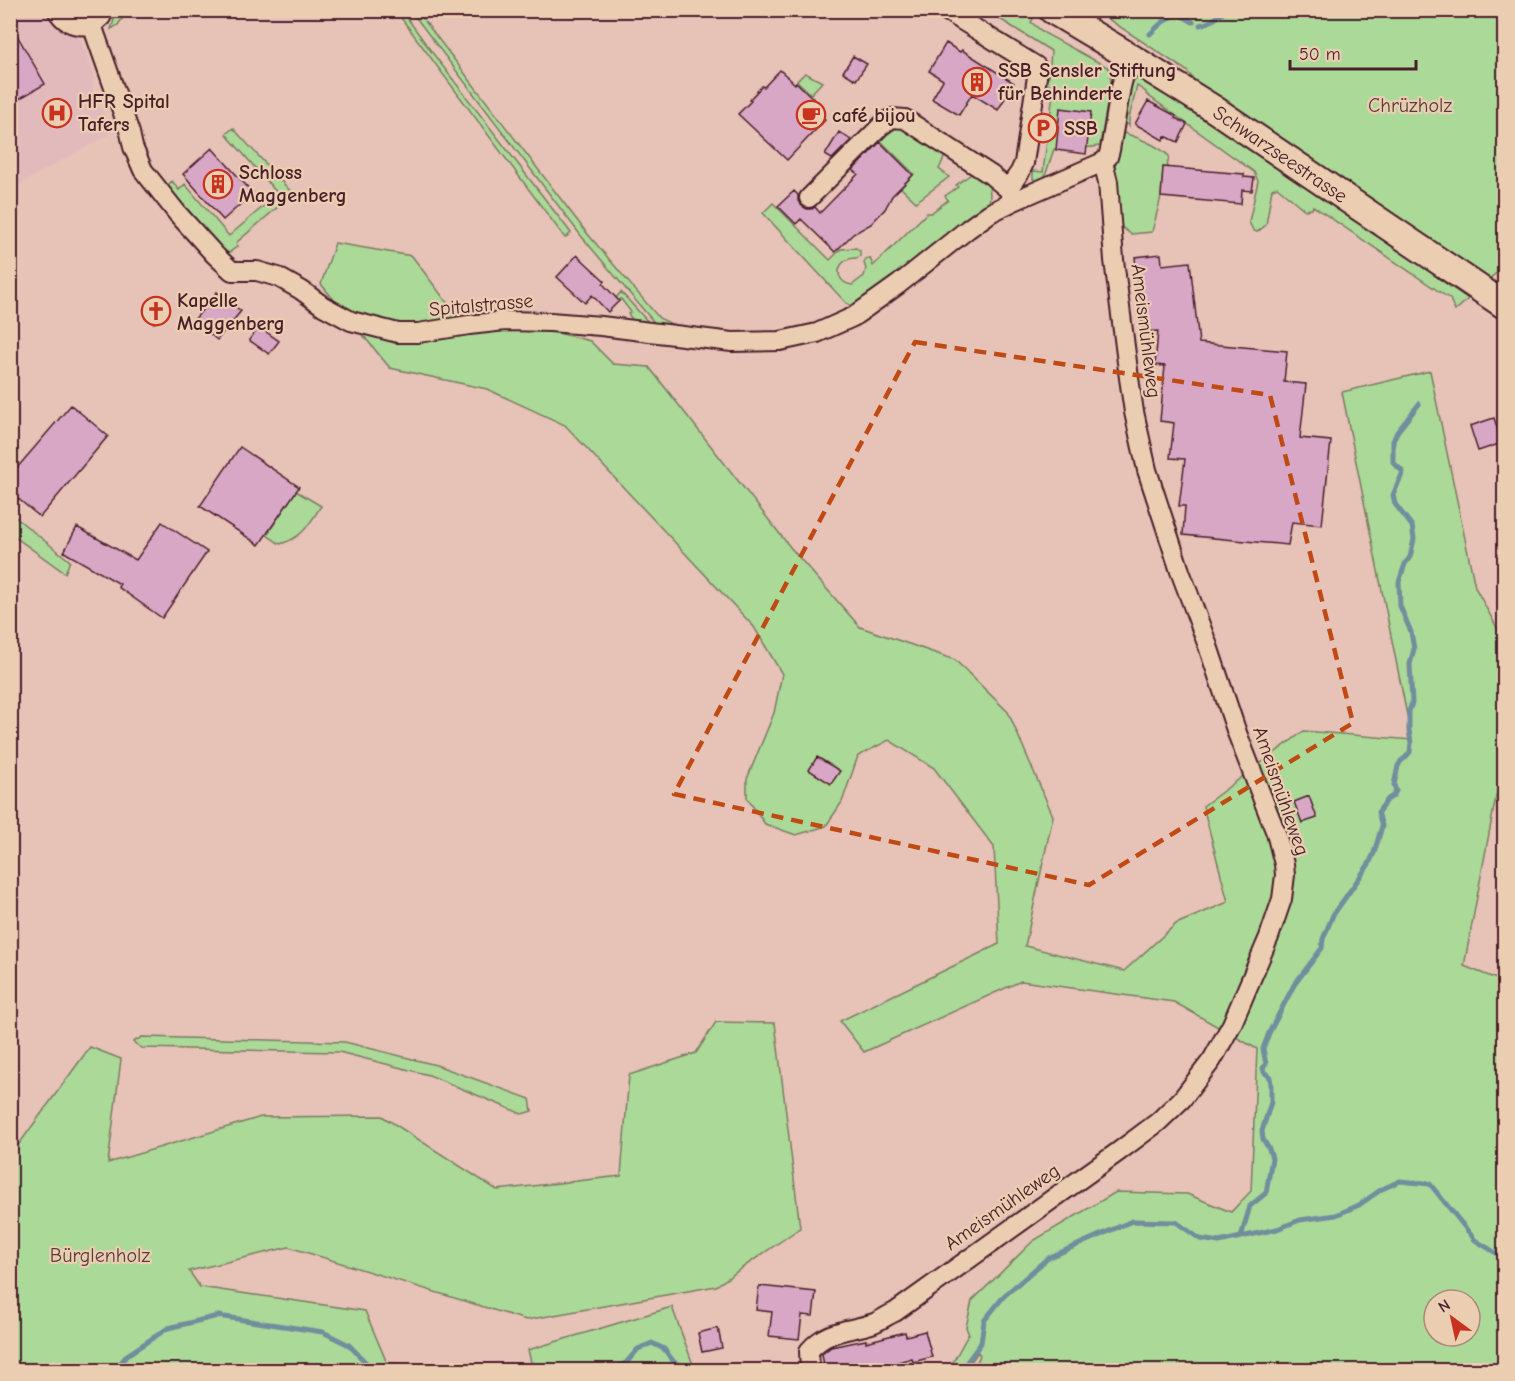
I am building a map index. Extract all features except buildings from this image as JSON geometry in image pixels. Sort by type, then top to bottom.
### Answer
[{"type":"main road","name":"Schwarzseestrasse","points":[[1052,10],[1214,109],[1504,305]]},
{"type":"street","points":[[57,10],[65,21],[81,26],[92,25],[105,10]]},
{"type":"street","points":[[809,198],[881,126],[892,118],[904,119],[976,165],[1011,195],[1024,163],[1038,70],[1036,66],[945,10]]},
{"type":"street","name":"Spitalstrasse","points":[[92,25],[133,147],[143,170],[177,213],[215,255],[232,271],[257,271],[278,277],[351,321],[398,333],[418,333],[505,321],[550,322],[732,342],[769,342],[799,338],[853,317],[899,284],[1011,195],[1103,162]]},
{"type":"street","points":[[1103,162],[1110,150],[1124,75],[1133,58]]},
{"type":"street","name":"Ameismühleweg","points":[[810,1371],[809,1351],[816,1342],[825,1336],[875,1322],[896,1312],[1118,1152],[1158,1122],[1176,1105],[1202,1075],[1232,1024],[1269,937],[1282,899],[1285,875],[1276,833],[1237,733],[1208,646],[1179,571],[1146,470],[1129,378],[1114,260],[1108,182],[1103,162]]},
{"type":"highlighted area","points":[[915,342],[1270,395],[1353,723],[1089,885],[674,794]]},
{"type":"shaded area","name":"HFR Spital Tafers","points":[[11,11],[70,11],[93,73],[93,95],[113,132],[11,189]]},
{"type":"green space","points":[[117,11],[127,11],[118,25],[111,29]]},
{"type":"green space","points":[[396,11],[402,11],[571,233],[565,238]]},
{"type":"green space","points":[[411,11],[417,11],[586,232],[659,318],[680,328],[658,327],[582,237]]},
{"type":"green space","points":[[987,11],[1023,11],[1033,19],[1031,22],[1044,33],[1109,68],[1111,81],[1100,146],[1054,149],[1045,176],[1039,180],[1033,179],[1033,171],[1043,172],[1054,85],[1043,83],[1049,77],[1051,51]]},
{"type":"green space","name":"Chrüzholz","points":[[1096,11],[1504,11],[1504,263],[1500,270],[1489,279],[1461,265],[1198,85],[1187,71]]},
{"type":"green space","points":[[805,73],[822,82],[811,94],[797,81]]},
{"type":"green space","points":[[1138,78],[1146,78],[1437,272],[1438,278],[1468,299],[1455,311],[1450,299],[1313,206],[1312,209],[1305,210],[1277,187],[1272,189],[1266,225],[1257,232],[1253,230],[1249,222],[1258,181],[1254,172],[1137,86],[1129,126],[1124,121],[1129,88]]},
{"type":"green space","points":[[892,127],[903,127],[940,149],[944,158],[939,169],[949,177],[916,202],[901,188],[914,174],[880,140],[884,133]]},
{"type":"green space","points":[[233,128],[293,194],[236,243],[238,246],[227,254],[213,244],[166,187],[172,181],[179,190],[185,184],[229,236],[278,194],[226,134]]},
{"type":"green space","points":[[1124,133],[1154,145],[1169,156],[1167,168],[1163,168],[1161,197],[1152,232],[1131,234],[1120,226],[1114,172],[1120,138]]},
{"type":"green space","points":[[974,172],[988,185],[989,205],[858,309],[846,303],[763,213],[773,203],[830,260],[841,249],[856,248],[860,251],[860,256],[845,261],[839,270],[841,279],[852,285],[864,276],[866,259],[870,258],[873,266],[927,213],[931,213],[948,200],[945,196]]},
{"type":"green space","points":[[335,243],[412,256],[469,332],[506,328],[546,330],[590,341],[613,364],[649,367],[790,547],[860,627],[955,660],[1008,712],[1053,816],[1025,946],[1124,971],[1176,924],[1228,902],[1203,806],[1304,731],[1412,740],[1342,392],[1430,371],[1475,587],[1504,641],[1504,754],[1464,966],[1504,982],[1504,1370],[974,1370],[980,1355],[978,1352],[965,1370],[944,1370],[953,1362],[969,1335],[966,1327],[972,1301],[1033,1241],[1116,1192],[1187,1194],[1231,1212],[1251,1191],[1257,1049],[1174,1002],[1021,981],[864,1052],[840,1021],[999,944],[994,847],[934,768],[889,740],[858,756],[842,802],[826,826],[796,835],[765,824],[747,798],[747,779],[774,713],[782,674],[754,627],[565,425],[487,389],[390,368],[321,284]]},
{"type":"green space","points":[[621,292],[650,324],[636,324],[628,314],[631,312],[621,299],[619,301],[616,298]]},
{"type":"green space","points":[[296,491],[321,506],[300,534],[280,544],[267,535]]},
{"type":"green space","points":[[10,513],[70,561],[65,573],[11,534]]},
{"type":"green space","name":"Bürglenholz","points":[[716,1022],[775,1023],[800,1228],[716,1286],[526,1320],[289,1247],[189,1271],[200,1287],[365,1311],[387,1363],[513,1370],[11,1370],[11,1155],[90,1047],[121,1059],[108,1163],[261,1117],[382,1116],[497,1190],[621,1176],[629,1075],[696,1053]]},
{"type":"green space","points":[[142,1037],[345,1042],[436,1065],[530,1099],[532,1111],[522,1114],[429,1075],[339,1052],[142,1048],[133,1042]]},
{"type":"green space","points":[[672,1307],[695,1370],[533,1370],[528,1350]]},
{"type":"waterway","points":[[1200,25],[1226,10]]},
{"type":"waterway","points":[[1150,34],[1175,15],[1179,14],[1193,22]]},
{"type":"waterway","points":[[1241,1237],[1250,1206],[1266,1193],[1272,1158],[1263,1139],[1262,1131],[1271,1102],[1270,1077],[1263,1068],[1266,1064],[1263,1049],[1294,985],[1322,948],[1323,939],[1333,915],[1369,864],[1382,826],[1378,812],[1396,791],[1394,785],[1398,766],[1410,752],[1409,711],[1412,703],[1410,664],[1414,649],[1411,632],[1400,606],[1399,582],[1410,557],[1414,539],[1412,526],[1395,504],[1393,495],[1403,472],[1393,462],[1393,441],[1397,432],[1419,404]]},
{"type":"waterway","points":[[961,1370],[981,1343],[984,1321],[1004,1296],[1048,1258],[1132,1221],[1176,1222],[1200,1239],[1219,1242],[1277,1229],[1300,1220],[1336,1215],[1359,1205],[1382,1189],[1400,1181],[1430,1184],[1475,1240],[1504,1258]]},
{"type":"waterway","points":[[115,1370],[127,1355],[168,1328],[218,1316],[323,1332],[349,1345],[373,1370]]},
{"type":"waterway","points":[[604,1370],[610,1370],[626,1363],[638,1349],[652,1343],[664,1349],[674,1362],[689,1370]]},
{"type":"place","name":"SSB Sensler Stiftung für Behinderte","points":[[977,82]]},
{"type":"place","name":"HFR Spital Tafers","points":[[57,113]]},
{"type":"place","name":"café bijou","points":[[811,115]]},
{"type":"place","name":"SSB","points":[[1043,128]]},
{"type":"place","name":"Schloss Maggenberg","points":[[218,184]]},
{"type":"place","name":"Kapelle Maggenberg","points":[[156,311]]}]
